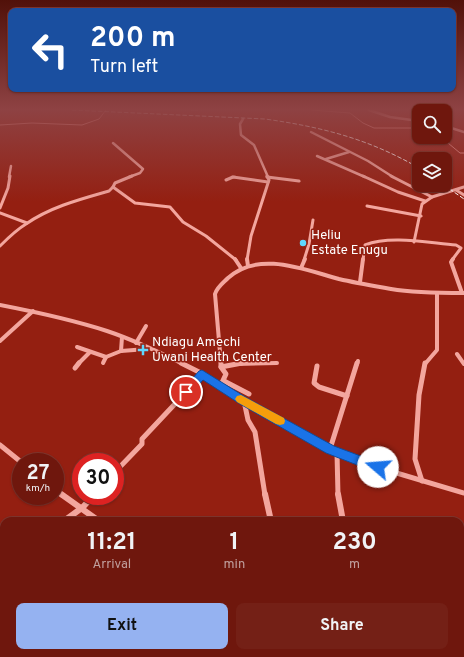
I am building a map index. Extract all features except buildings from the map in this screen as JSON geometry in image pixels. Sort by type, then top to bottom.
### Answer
[{"type":"street","points":[[248,141],[254,145],[268,177],[268,182],[246,257],[248,266]]},
{"type":"street","points":[[327,141],[368,161],[384,173],[432,197]]},
{"type":"street","points":[[109,191],[114,187],[115,183],[140,173],[143,169],[113,144]]},
{"type":"street","points":[[326,159],[349,152]]},
{"type":"street","points":[[317,156],[398,192],[425,201]]},
{"type":"street","points":[[0,208],[8,188],[11,166]]},
{"type":"street","points":[[226,180],[233,177],[268,182]]},
{"type":"street","points":[[268,177],[299,181]]},
{"type":"street","points":[[114,187],[116,191],[134,203],[170,207],[183,222],[206,236],[234,258],[241,268]]},
{"type":"street","points":[[414,242],[422,204],[432,197],[464,187]]},
{"type":"street","points":[[456,190],[464,195]]},
{"type":"street","points":[[0,246],[27,223],[64,205],[109,191],[116,191]]},
{"type":"street","points":[[367,206],[420,216]]},
{"type":"street","points":[[0,213],[27,223]]},
{"type":"street","points":[[301,268],[305,261],[310,244],[313,220]]},
{"type":"street","points":[[220,387],[226,374],[221,367],[215,294],[217,288],[229,276],[241,268],[248,266],[279,265],[301,268],[360,282],[392,289],[437,293],[463,293],[451,262],[461,248],[460,246],[414,242],[379,241],[368,243],[365,245],[360,282]]},
{"type":"street","points":[[422,481],[415,459],[416,432],[425,364],[437,350],[437,293]]},
{"type":"street","points":[[0,305],[33,311],[122,337],[154,350],[202,374],[220,387],[337,453],[363,463],[464,493]]},
{"type":"street","points":[[0,341],[33,311]]},
{"type":"street","points":[[136,343],[146,326]]},
{"type":"street","points":[[121,351],[122,337]]},
{"type":"street","points":[[77,347],[106,357],[121,351],[142,349],[154,350]]},
{"type":"street","points":[[75,368],[90,352]]},
{"type":"street","points":[[457,354],[464,364]]},
{"type":"street","points":[[103,363],[106,357]]},
{"type":"street","points":[[330,449],[358,361]]},
{"type":"street","points":[[221,367],[244,363],[277,363]]},
{"type":"street","points":[[317,366],[314,383],[319,387],[347,396]]},
{"type":"street","points":[[124,463],[142,444],[143,437],[152,430],[202,374]]},
{"type":"street","points":[[224,381],[249,394]]},
{"type":"street","points":[[244,401],[248,420],[255,432],[258,442],[262,482],[270,517]]},
{"type":"street","points":[[0,445],[12,455]]},
{"type":"street","points":[[337,453],[337,495],[342,517]]},
{"type":"street","points":[[64,496],[73,504],[83,507],[94,517]]},
{"type":"street","points":[[69,517],[83,507]]},
{"type":"waterway","points":[[449,144],[460,153],[464,153]]},
{"type":"railway","points":[[359,141],[382,149],[412,164]]},
{"type":"railway","points":[[452,191],[464,199]]},
{"type":"slow traffic","points":[[241,399],[280,421]]},
{"type":"place","name":"Heliu Estate Enugu","points":[[303,243]]},
{"type":"place","name":"Ndiagu Amechi Uwani Health Center","points":[[143,350]]},
{"type":"route","points":[[186,392],[202,374],[244,401],[337,453],[378,467]]}]
